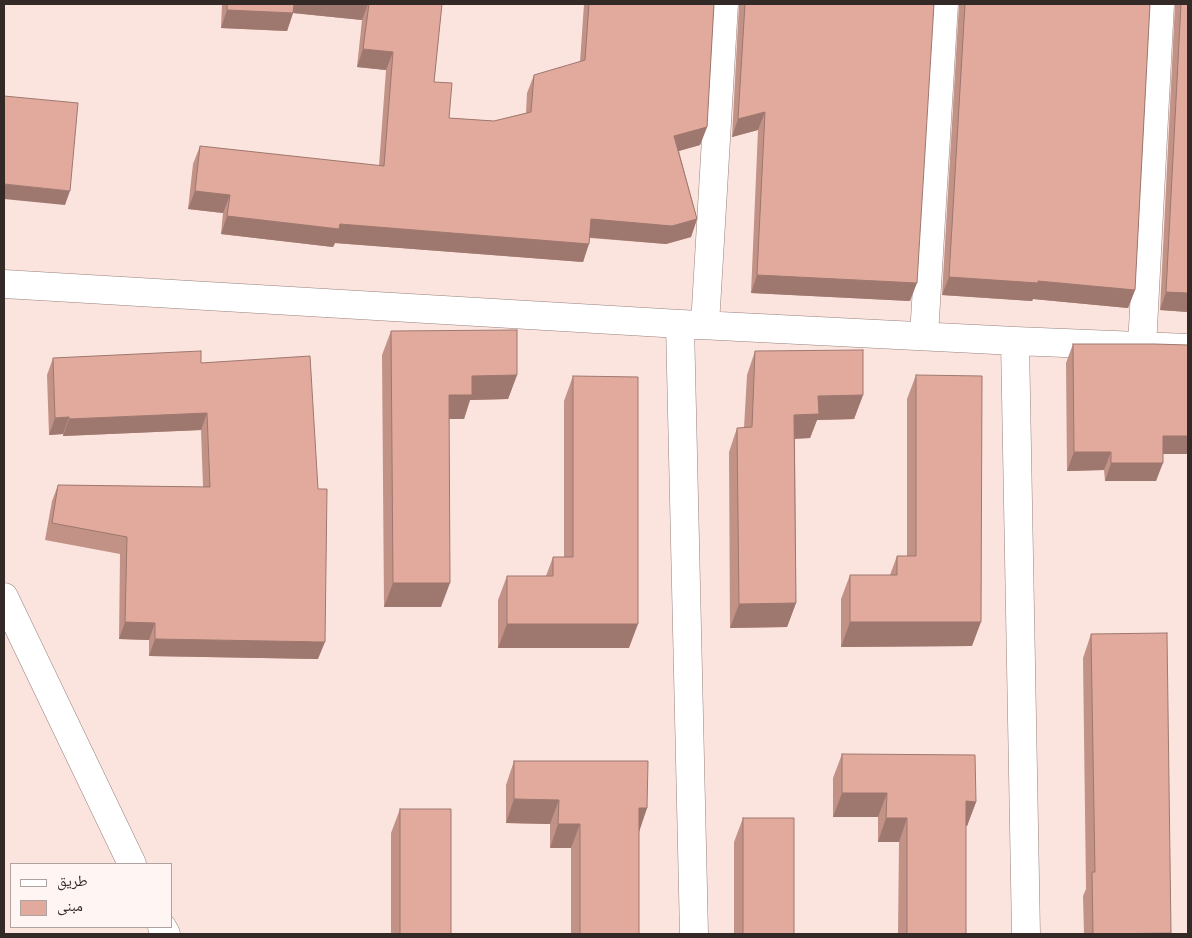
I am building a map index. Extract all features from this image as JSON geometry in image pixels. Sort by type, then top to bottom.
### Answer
[{"type":"street","points":[[694,934],[693,325],[724,4]]},
{"type":"street","points":[[924,336],[944,4]]},
{"type":"street","points":[[1142,347],[1160,4]]},
{"type":"street","points":[[4,284],[693,325],[1188,348]]},
{"type":"street","points":[[1015,341],[1026,934]]},
{"type":"street","points":[[4,596],[132,863]]},
{"type":"building","points":[[227,4],[294,4],[293,13],[227,10]]},
{"type":"building","points":[[369,4],[442,4],[434,82],[452,83],[449,118],[494,121],[531,112],[534,75],[585,60],[589,4],[714,4],[707,127],[674,136],[697,219],[672,226],[591,219],[589,244],[340,224],[339,229],[227,216],[230,195],[195,191],[200,146],[384,166],[393,52],[363,49]]},
{"type":"building","points":[[745,4],[934,4],[917,283],[757,275],[765,112],[738,119]]},
{"type":"building","points":[[965,4],[1150,4],[1135,290],[1038,281],[1038,283],[949,277]]},
{"type":"building","points":[[1181,4],[1188,4],[1188,293],[1166,292]]},
{"type":"building","points":[[4,96],[78,103],[70,191],[4,184]]},
{"type":"building","points":[[517,330],[517,375],[472,376],[472,395],[449,395],[450,583],[393,583],[391,331]]},
{"type":"building","points":[[1073,344],[1188,345],[1188,436],[1163,436],[1163,463],[1111,463],[1111,452],[1074,452]]},
{"type":"building","points":[[863,350],[863,395],[818,396],[819,414],[794,415],[796,603],[739,604],[737,428],[752,427],[755,351]]},
{"type":"building","points":[[201,351],[201,363],[310,356],[318,489],[327,489],[325,642],[155,639],[155,623],[125,622],[127,537],[52,523],[58,485],[210,487],[207,413],[55,418],[53,358]]},
{"type":"building","points":[[916,375],[982,376],[981,622],[850,622],[850,575],[897,575],[897,556],[916,556]]},
{"type":"building","points":[[573,376],[638,377],[638,624],[507,624],[507,576],[553,576],[553,557],[573,557]]},
{"type":"building","points":[[1167,633],[1171,933],[1093,934],[1092,872],[1095,872],[1091,634]]},
{"type":"building","points":[[842,754],[975,755],[976,802],[966,801],[966,934],[907,934],[907,818],[886,818],[887,793],[842,793]]},
{"type":"building","points":[[514,761],[648,761],[647,808],[639,808],[639,934],[580,934],[580,824],[558,824],[559,800],[514,799]]},
{"type":"building","points":[[400,809],[451,809],[451,934],[400,934]]},
{"type":"building","points":[[743,818],[794,818],[794,934],[743,934]]}]
